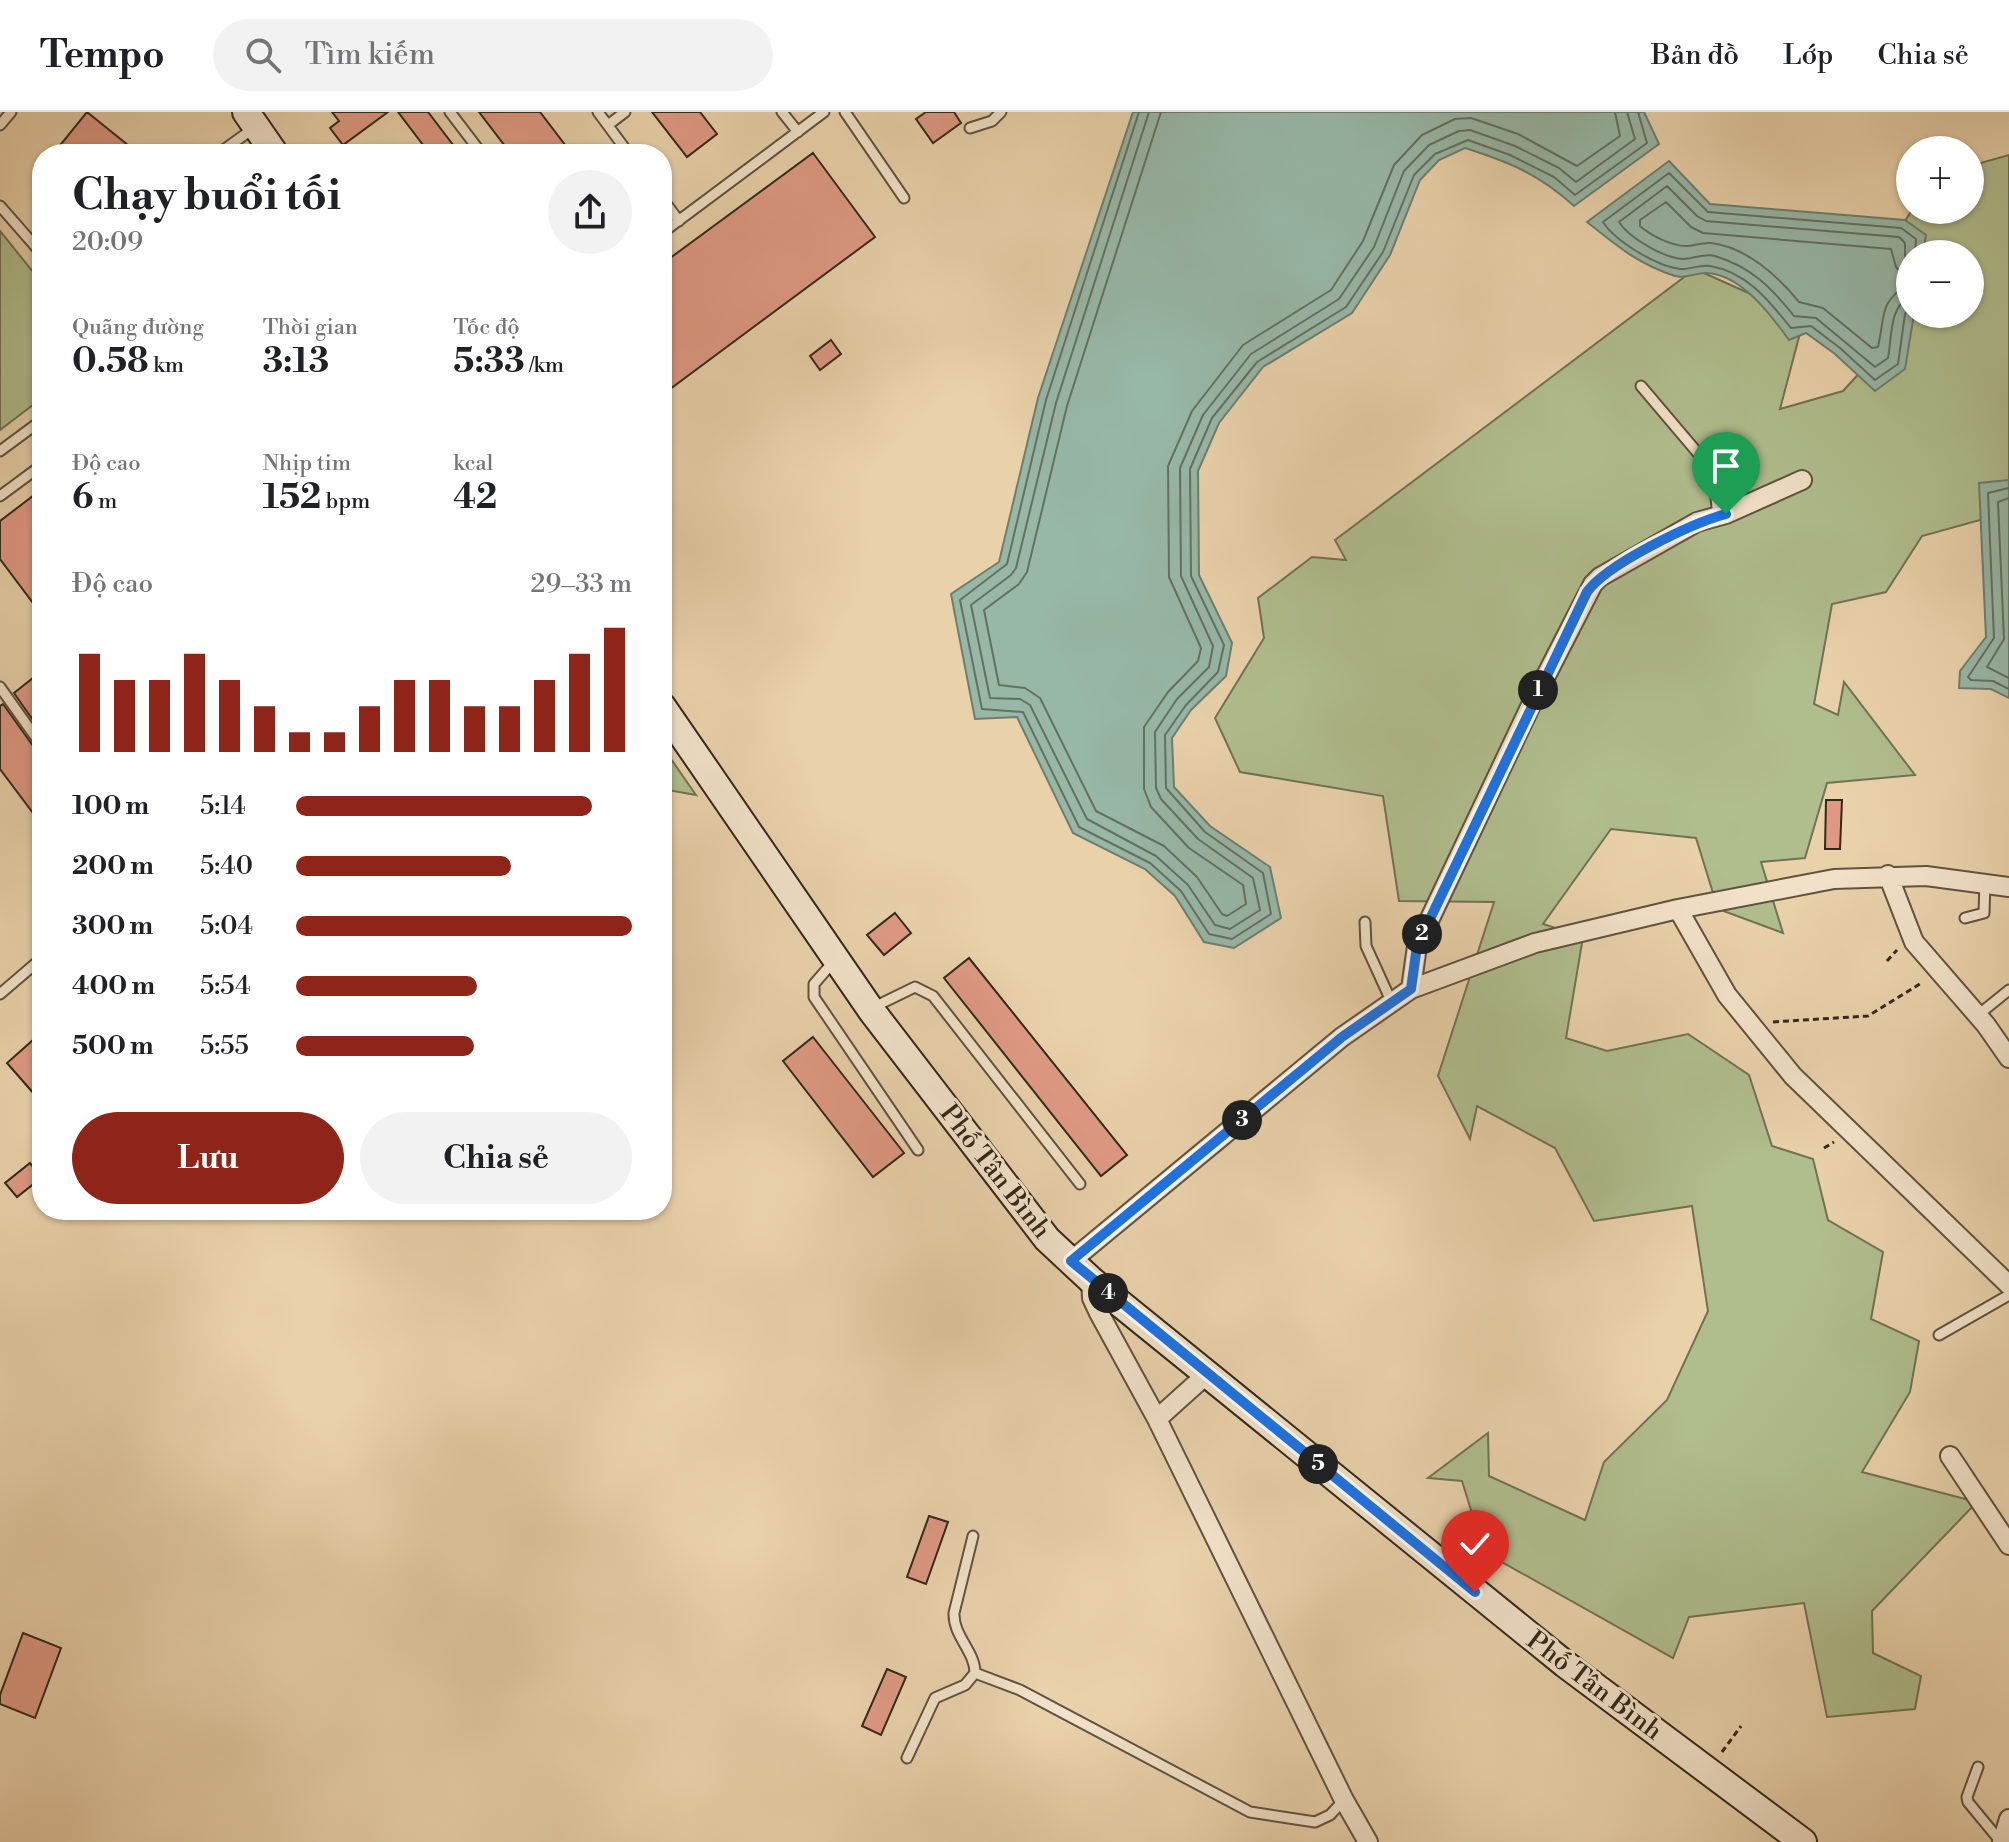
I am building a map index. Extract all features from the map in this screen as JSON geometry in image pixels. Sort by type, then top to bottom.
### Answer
[{"type":"street","points":[[251,119],[268,144]]},
{"type":"street","points":[[1411,989],[1417,946],[1587,592],[1600,577],[1697,522],[1802,480]]},
{"type":"street","name":"Phố Tân Bình","points":[[672,721],[871,1010],[1047,1239],[1091,1280],[1565,1664],[1803,1842]]},
{"type":"street","points":[[1888,875],[1907,929],[2009,1058]]},
{"type":"street","points":[[1071,1261],[1342,1037],[1411,989],[1535,943],[1678,909],[1834,879],[1888,875],[1985,882],[2009,887]]},
{"type":"street","points":[[1678,909],[1727,995],[1793,1076],[2009,1285]]},
{"type":"street","points":[[1091,1280],[1092,1298],[1157,1419],[1344,1800],[1368,1842]]},
{"type":"street","points":[[1157,1419],[1207,1374]]},
{"type":"street","points":[[1950,1456],[2009,1545]]},
{"type":"street","points":[[2002,1842],[2009,1819]]},
{"type":"lane","points":[[0,125],[11,112]]},
{"type":"lane","points":[[450,112],[474,144]]},
{"type":"lane","points":[[598,112],[622,144]]},
{"type":"lane","points":[[608,125],[625,112]]},
{"type":"lane","points":[[782,112],[798,132]]},
{"type":"lane","points":[[672,226],[824,112]]},
{"type":"lane","points":[[845,112],[904,198]]},
{"type":"lane","points":[[970,128],[992,121],[1001,112]]},
{"type":"lane","points":[[227,144],[251,119]]},
{"type":"lane","points":[[0,206],[32,243]]},
{"type":"lane","points":[[672,212],[679,221]]},
{"type":"lane","points":[[1641,386],[1713,471],[1718,516]]},
{"type":"lane","points":[[0,451],[32,427]]},
{"type":"lane","points":[[0,496],[32,472]]},
{"type":"lane","points":[[0,687],[32,732]]},
{"type":"lane","points":[[1965,918],[1984,913],[1985,882]]},
{"type":"lane","points":[[1365,922],[1366,946],[1392,1003]]},
{"type":"lane","points":[[836,960],[814,984],[814,997],[918,1150]]},
{"type":"lane","points":[[0,994],[32,967]]},
{"type":"lane","points":[[871,1010],[915,987],[933,996],[1080,1184]]},
{"type":"lane","points":[[1978,1015],[2009,990]]},
{"type":"lane","points":[[1939,1335],[2009,1295]]},
{"type":"lane","points":[[907,1758],[935,1698],[965,1685],[975,1673],[974,1661],[954,1626],[954,1613],[973,1536]]},
{"type":"lane","points":[[975,1673],[1020,1690],[1250,1812],[1315,1822],[1330,1815],[1344,1800]]},
{"type":"lane","points":[[1978,1767],[1968,1802],[2002,1842]]},
{"type":"path","points":[[1754,1029],[1764,1023],[1792,1018],[1868,1016],[1939,971]]},
{"type":"path","points":[[1707,1771],[1741,1726]]},
{"type":"green space","points":[[2009,155],[2009,512],[1922,536],[1886,592],[1832,604],[1814,704],[1838,715],[1844,682],[1915,775],[1827,783],[1805,858],[1761,862],[1783,933],[1718,909],[1696,838],[1611,829],[1543,924],[1583,937],[1566,1038],[1607,1051],[1688,1034],[1749,1075],[1772,1146],[1813,1159],[1828,1220],[1883,1252],[1871,1319],[1919,1341],[1910,1392],[1862,1472],[1977,1502],[1872,1611],[1873,1653],[1921,1676],[1915,1709],[1827,1717],[1804,1603],[1689,1617],[1673,1658],[1484,1552],[1462,1481],[1428,1478],[1488,1433],[1489,1476],[1585,1520],[1604,1462],[1667,1400],[1708,1311],[1692,1206],[1594,1221],[1555,1148],[1477,1106],[1470,1139],[1438,1076],[1494,902],[1399,901],[1383,796],[1240,772],[1215,718],[1264,638],[1258,598],[1312,557],[1346,560],[1335,540],[1695,269],[1804,318],[1780,409],[1843,391],[1886,344],[1896,243],[1896,328],[1984,328],[1984,240],[1896,240],[1903,224],[1984,224],[1984,162]]},
{"type":"green space","points":[[0,231],[32,271],[32,406],[0,430]]},
{"type":"green space","points":[[672,760],[696,795],[672,791]]},
{"type":"water","points":[[1133,112],[1644,112],[1659,144],[1574,206],[1536,177],[1481,153],[1465,148],[1439,160],[1420,180],[1390,255],[1352,313],[1263,367],[1219,423],[1198,471],[1199,575],[1232,643],[1226,676],[1191,710],[1172,738],[1174,787],[1210,826],[1270,867],[1281,918],[1234,948],[1204,942],[1175,896],[1145,869],[1073,833],[1017,717],[975,719],[951,594],[999,562],[1038,398]]},
{"type":"water","points":[[1669,161],[1710,204],[1896,219],[1896,224],[1911,224],[1926,235],[1925,240],[1896,240],[1896,328],[1912,328],[1905,369],[1875,391],[1835,354],[1806,333],[1789,340],[1754,298],[1731,280],[1706,273],[1679,277],[1662,271],[1628,254],[1587,222]]},
{"type":"water","points":[[2009,480],[2009,698],[1991,689],[1959,688],[1960,671],[1986,637],[1979,483]]},
{"type":"building","points":[[87,112],[127,144],[61,144]]},
{"type":"building","points":[[332,112],[388,112],[344,144],[330,128],[339,121]]},
{"type":"building","points":[[398,112],[428,112],[452,144],[422,144]]},
{"type":"building","points":[[479,112],[540,112],[564,144],[503,144]]},
{"type":"building","points":[[652,112],[700,112],[717,134],[687,157]]},
{"type":"building","points":[[926,112],[954,112],[961,123],[933,143],[916,119]]},
{"type":"building","points":[[813,153],[875,237],[672,388],[672,257]]},
{"type":"building","points":[[831,340],[841,354],[820,370],[810,356]]},
{"type":"building","points":[[32,497],[32,602],[0,559],[0,521]]},
{"type":"building","points":[[32,679],[32,719],[14,693]]},
{"type":"building","points":[[3,704],[32,744],[32,812],[0,769],[0,706]]},
{"type":"building","points":[[1826,800],[1842,800],[1840,849],[1825,849]]},
{"type":"building","points":[[895,913],[911,933],[884,955],[867,935]]},
{"type":"building","points":[[969,958],[1127,1155],[1101,1176],[944,978]]},
{"type":"building","points":[[813,1037],[904,1153],[873,1177],[783,1061]]},
{"type":"building","points":[[32,1041],[32,1092],[7,1063]]},
{"type":"building","points":[[30,1163],[32,1166],[32,1185],[17,1197],[5,1183]]},
{"type":"building","points":[[929,1516],[948,1522],[926,1584],[907,1577]]},
{"type":"building","points":[[23,1633],[61,1648],[35,1718],[0,1704],[0,1695]]},
{"type":"building","points":[[887,1669],[906,1677],[881,1735],[862,1726]]},
{"type":"route","points":[[1475,1592],[1071,1261],[1342,1037],[1411,989],[1412,964],[1417,946],[1587,592],[1600,577],[1697,522],[1726,514]]}]
